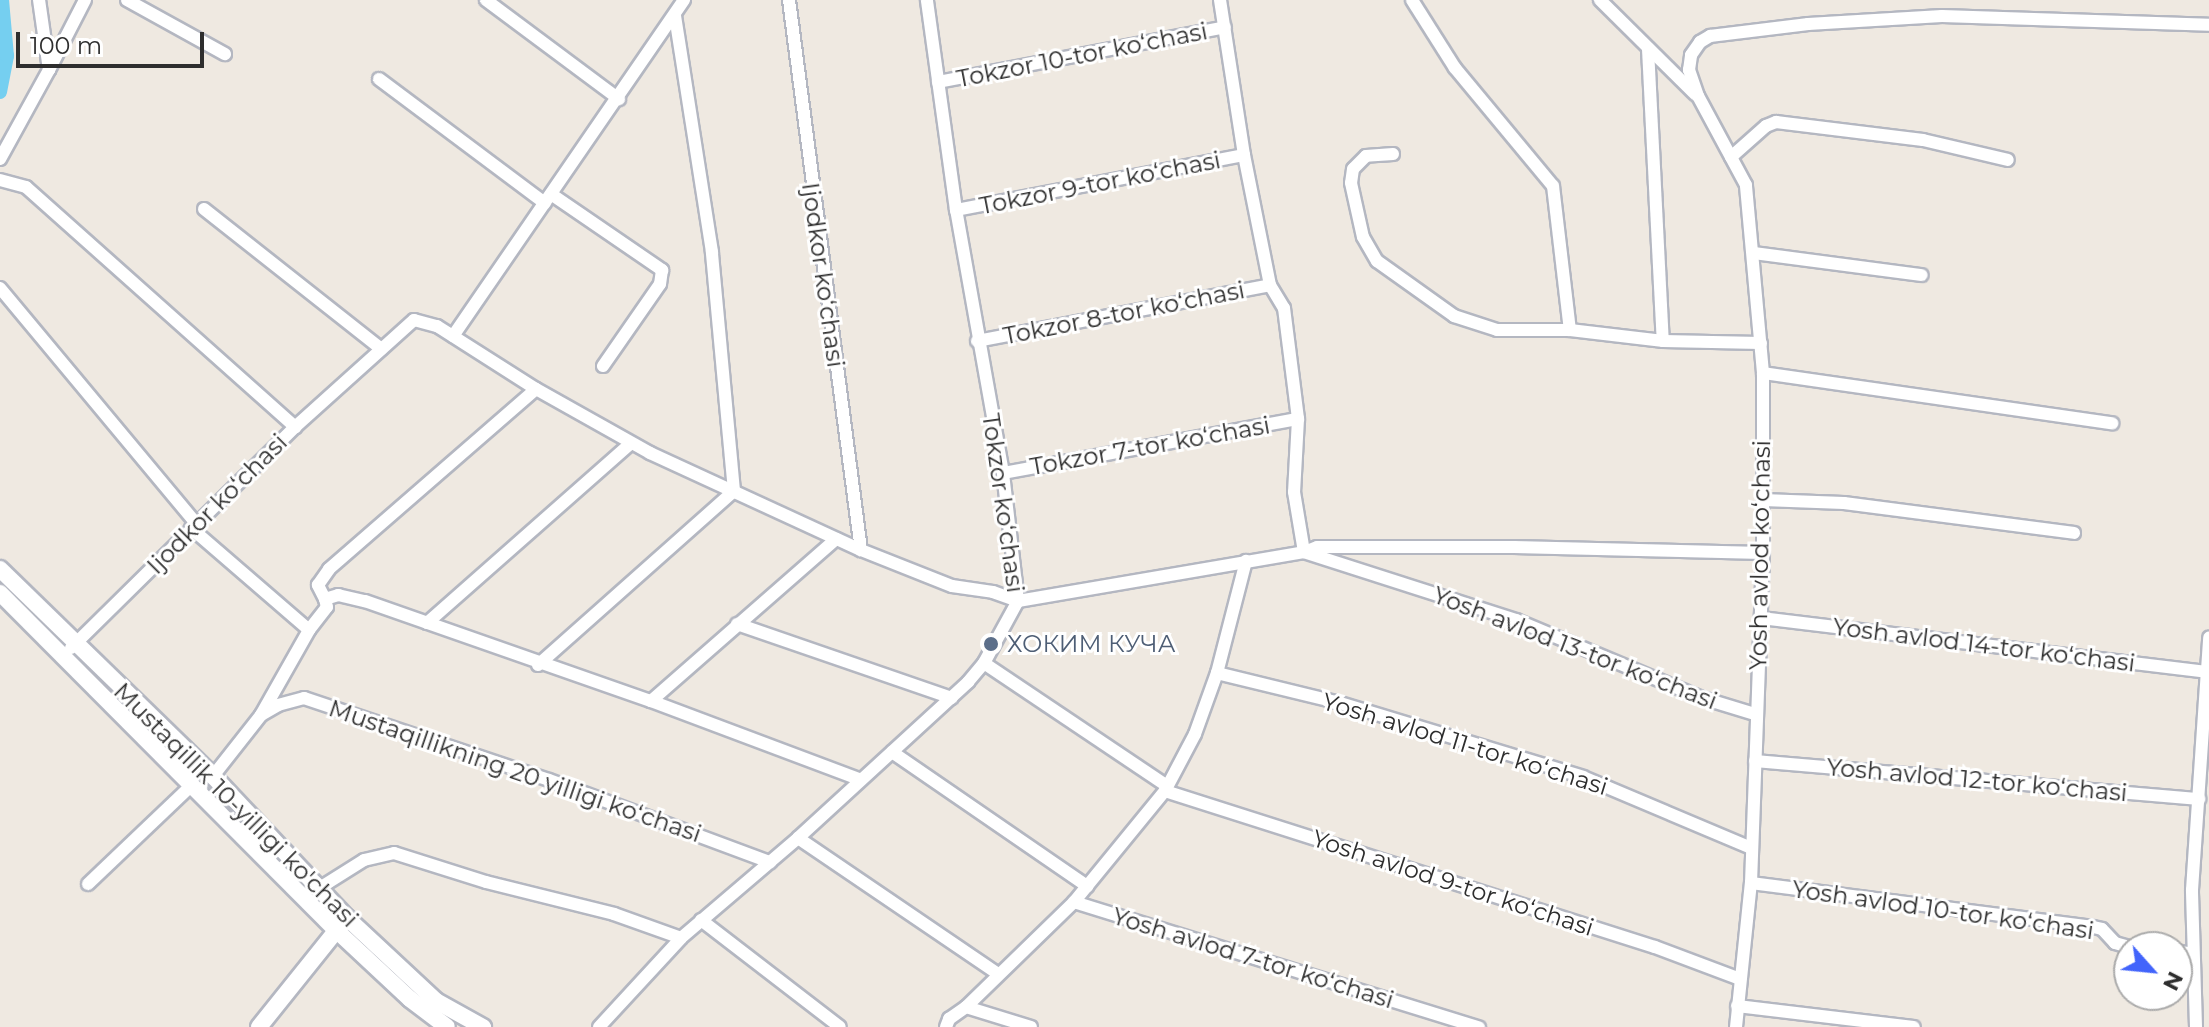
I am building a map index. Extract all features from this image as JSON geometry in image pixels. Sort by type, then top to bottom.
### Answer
[{"type":"main road","name":"Mustaqillik 10-yilligi ko'chasi","points":[[0,569],[191,786],[341,924],[436,1001],[483,1027]]},
{"type":"main road","name":"Mustaqillik 10-yilligi ko'chasi","points":[[0,593],[213,776],[318,889],[341,924],[410,999],[447,1027]]},
{"type":"main road","points":[[259,1027],[341,924]]},
{"type":"street","points":[[39,0],[49,70]]},
{"type":"street","points":[[0,159],[85,0]]},
{"type":"street","points":[[127,0],[225,54]]},
{"type":"street","points":[[486,0],[619,99]]},
{"type":"street","points":[[453,336],[619,99],[684,0]]},
{"type":"street","name":"Ijodkor koʻchasi","points":[[789,0],[861,550]]},
{"type":"street","name":"Tokzor koʻchasi","points":[[599,1027],[681,938],[798,838],[859,779],[952,698],[984,663],[1018,601],[1003,473],[977,341],[927,0]]},
{"type":"street","points":[[1220,0],[1244,155],[1270,285],[1284,308],[1298,419],[1294,492],[1304,552]]},
{"type":"street","points":[[1412,0],[1455,68],[1553,186],[1570,330]]},
{"type":"street","points":[[1600,0],[1698,96]]},
{"type":"street","points":[[538,665],[734,491],[712,252],[675,16]]},
{"type":"street","points":[[1698,96],[1689,70],[1691,55],[1700,42],[1710,36],[1756,29],[1942,16],[2209,25]]},
{"type":"street","name":"Tokzor 10-tor koʻchasi","points":[[938,82],[1225,27]]},
{"type":"street","points":[[1648,49],[1663,341]]},
{"type":"street","points":[[379,79],[548,198],[662,270],[660,284],[603,366]]},
{"type":"street","name":"Yosh avlod koʻchasi","points":[[1698,96],[1746,185],[1763,373],[1763,553],[1751,883],[1736,1027]]},
{"type":"street","points":[[1731,157],[1766,126],[1776,122],[1923,140],[2008,160]]},
{"type":"street","points":[[1393,154],[1366,156],[1353,169],[1351,183],[1363,237],[1377,261],[1440,308],[1487,328],[1570,330],[1663,341],[1761,343]]},
{"type":"street","name":"Tokzor 9-tor koʻchasi","points":[[956,210],[1244,155]]},
{"type":"street","points":[[0,180],[26,187],[295,427]]},
{"type":"street","points":[[204,209],[381,349]]},
{"type":"street","points":[[1754,253],[1922,275]]},
{"type":"street","name":"Tokzor 8-tor koʻchasi","points":[[977,341],[1270,285]]},
{"type":"street","points":[[0,288],[194,525],[309,630]]},
{"type":"street","name":"Ijodkor koʻchasi","points":[[69,650],[295,427],[414,320],[427,321],[630,444],[861,550],[952,586],[993,592],[1018,601]]},
{"type":"street","points":[[1763,373],[2112,423]]},
{"type":"street","name":"Mustaqillikning 20 yilligi koʻchasi","points":[[213,776],[261,715],[309,630],[327,607],[318,585],[329,569],[536,389]]},
{"type":"street","name":"Tokzor 7-tor koʻchasi","points":[[1003,473],[1298,419]]},
{"type":"street","points":[[427,623],[630,444]]},
{"type":"street","points":[[1763,500],[1844,503],[2074,533]]},
{"type":"street","points":[[651,701],[836,539]]},
{"type":"street","points":[[1018,601],[1304,552],[1317,547],[1514,547],[1763,553]]},
{"type":"street","name":"Yosh avlod 13-tor koʻchasi","points":[[1304,552],[1516,620],[1699,697],[1755,714]]},
{"type":"street","points":[[946,1027],[949,1019],[966,1007],[997,973],[1074,902],[1166,788],[1195,734],[1217,673],[1246,561]]},
{"type":"street","points":[[325,599],[338,595],[357,598],[538,665],[651,701],[859,779]]},
{"type":"street","name":"Yosh avlod 14-tor koʻchasi","points":[[1761,618],[2207,672]]},
{"type":"street","points":[[737,624],[952,698]]},
{"type":"street","points":[[2193,931],[2192,890],[2209,638]]},
{"type":"street","name":"Yosh avlod 9-tor koʻchasi","points":[[984,663],[1166,788],[1655,947],[1740,979]]},
{"type":"street","name":"Yosh avlod 11-tor koʻchasi","points":[[1217,673],[1340,703],[1583,777],[1751,848]]},
{"type":"street","name":"Mustaqillikning 20 yilligi koʻchasi","points":[[261,715],[304,698],[323,703],[549,780],[770,862]]},
{"type":"street","points":[[892,752],[1087,886]]},
{"type":"street","name":"Yosh avlod 12-tor koʻchasi","points":[[1755,761],[2199,799]]},
{"type":"street","points":[[88,884],[191,786]]},
{"type":"street","points":[[798,838],[997,973]]},
{"type":"street","points":[[318,889],[364,860],[394,853],[486,882],[614,914],[681,938]]},
{"type":"street","name":"Yosh avlod 10-tor koʻchasi","points":[[1751,883],[2089,926],[2102,929],[2113,941]]},
{"type":"street","name":"Yosh avlod 7-tor koʻchasi","points":[[1074,902],[1479,1027]]},
{"type":"street","points":[[701,920],[840,1027]]},
{"type":"street","points":[[2193,953],[2196,1027]]},
{"type":"street","points":[[1737,1006],[1914,1027]]},
{"type":"street","points":[[966,1007],[1031,1027]]},
{"type":"waterway","points":[[0,92],[7,56],[2,0]]},
{"type":"place","name":"ХОКИМ КУЧА","points":[[991,644]]}]
